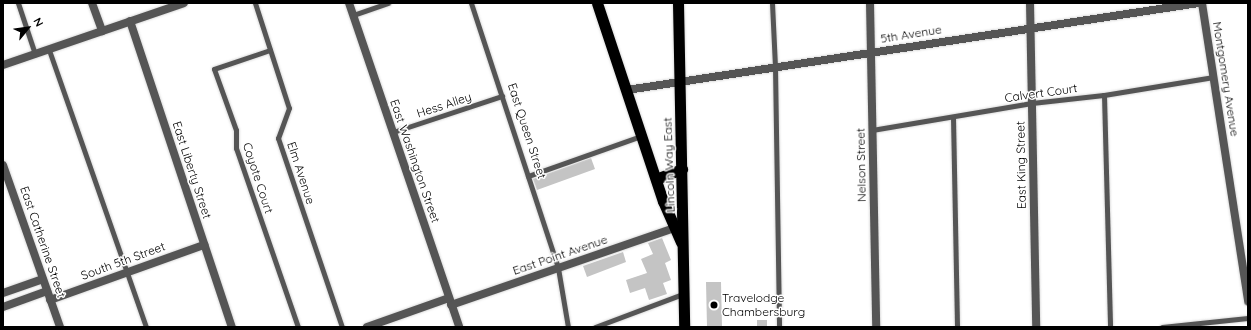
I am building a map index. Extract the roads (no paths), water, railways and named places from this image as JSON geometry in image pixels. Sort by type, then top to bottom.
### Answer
[{"type":"highway","points":[[597,3],[656,179],[684,249]]},
{"type":"highway","name":"Lincoln Way East","points":[[678,3],[684,249],[684,327]]},
{"type":"highway","points":[[656,179],[682,169]]},
{"type":"street","points":[[92,3],[102,31]]},
{"type":"street","points":[[3,65],[184,3]]},
{"type":"street","name":"East Washington Street","points":[[349,3],[459,327]]},
{"type":"street","name":"Nelson Street","points":[[870,3],[876,327]]},
{"type":"street","name":"East King Street","points":[[1030,3],[1036,327]]},
{"type":"street","name":"5th Avenue","points":[[627,90],[1199,3]]},
{"type":"street","name":"Montgomery Avenue","points":[[1202,3],[1248,301]]},
{"type":"street","name":"East Liberty Street","points":[[130,21],[232,327]]},
{"type":"street","name":"East Catherine Street","points":[[4,168],[60,327]]},
{"type":"street","name":"East Point Avenue","points":[[367,327],[558,268],[675,228]]},
{"type":"street","name":"South 5th Street","points":[[50,300],[204,244]]},
{"type":"street","points":[[3,293],[43,279]]},
{"type":"street","points":[[3,307],[47,291]]},
{"type":"lane","points":[[18,3],[35,54]]},
{"type":"lane","name":"Elm Avenue","points":[[255,3],[289,108],[278,138],[342,327]]},
{"type":"lane","points":[[353,15],[388,3]]},
{"type":"lane","name":"East Queen Street","points":[[471,3],[558,268],[568,327]]},
{"type":"lane","points":[[772,3],[775,67],[779,327]]},
{"type":"lane","points":[[49,50],[146,327]]},
{"type":"lane","name":"Coyote Court","points":[[270,50],[214,69],[236,130],[236,148],[298,327]]},
{"type":"lane","name":"Calvert Court","points":[[872,130],[1032,103],[1104,95],[1214,77]]},
{"type":"lane","points":[[1104,95],[1110,327]]},
{"type":"lane","name":"Hess Alley","points":[[393,132],[502,96]]},
{"type":"lane","points":[[953,117],[957,327]]},
{"type":"lane","points":[[528,176],[641,136]]},
{"type":"lane","points":[[595,327],[684,294]]},
{"type":"lane","points":[[1162,327],[1248,318]]},
{"type":"place","name":"Travelodge Chambersburg","points":[[714,305]]}]
